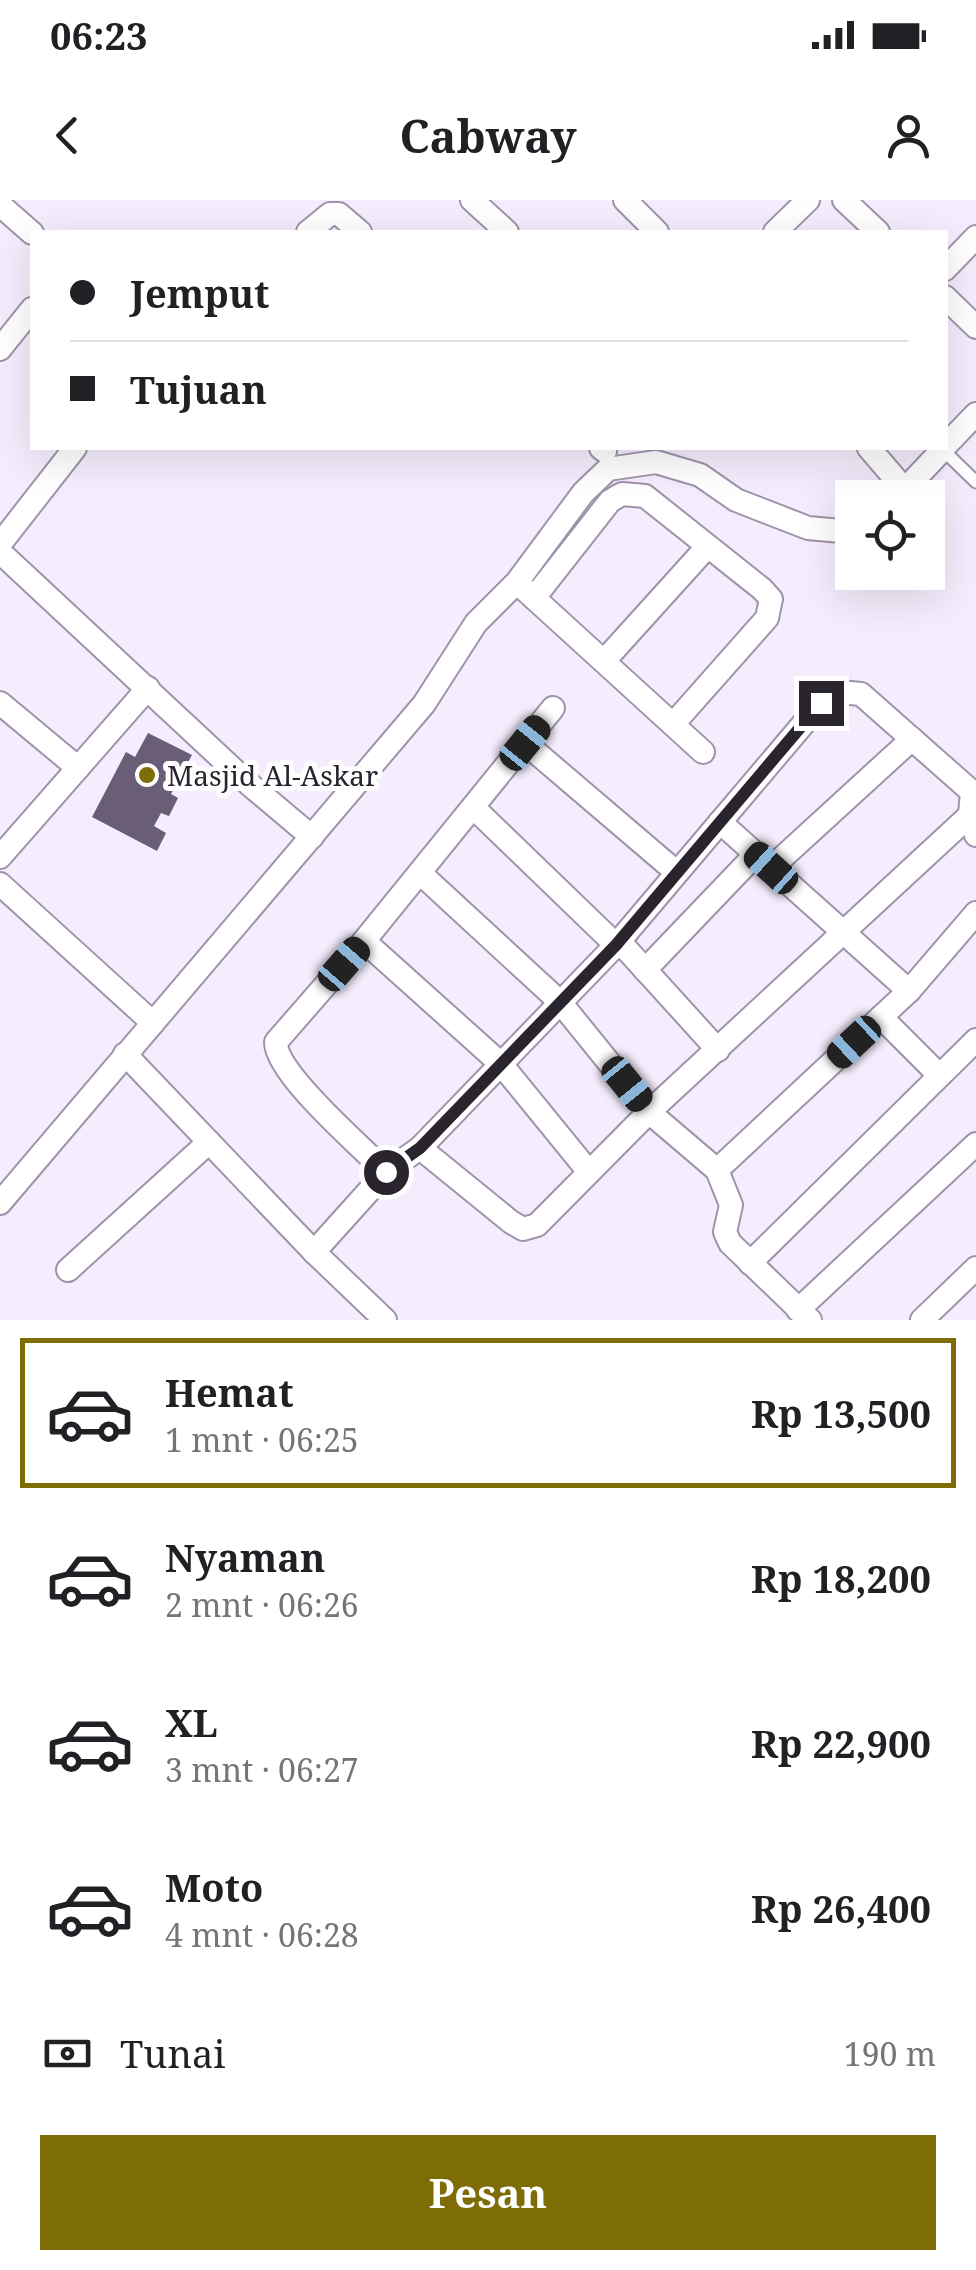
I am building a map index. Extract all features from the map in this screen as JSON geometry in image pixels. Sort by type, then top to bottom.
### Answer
[{"type":"street","points":[[472,200],[505,230]]},
{"type":"street","points":[[625,200],[654,230]]},
{"type":"street","points":[[777,230],[808,200]]},
{"type":"street","points":[[844,200],[876,230]]},
{"type":"street","points":[[0,205],[30,231]]},
{"type":"street","points":[[310,230],[330,214],[339,214],[358,230]]},
{"type":"street","points":[[948,267],[976,237]]},
{"type":"street","points":[[948,300],[976,327]]},
{"type":"street","points":[[0,349],[30,312]]},
{"type":"street","points":[[948,444],[976,414]]},
{"type":"street","points":[[74,450],[0,548],[312,836]]},
{"type":"street","points":[[870,450],[891,480]]},
{"type":"street","points":[[914,480],[942,450]]},
{"type":"street","points":[[0,1203],[424,704],[476,623],[517,582],[583,493],[605,454],[700,474],[736,500],[808,528],[835,530]]},
{"type":"street","points":[[534,598],[610,501],[622,494],[645,496],[762,589],[771,599],[772,608],[674,722]]},
{"type":"street","points":[[604,661],[708,547]]},
{"type":"street","points":[[517,582],[704,752]]},
{"type":"street","points":[[0,857],[148,688]]},
{"type":"street","points":[[314,1252],[386,1172],[420,1148],[617,943],[821,703],[840,692],[862,694],[972,792],[973,825],[840,931],[649,1112],[537,1226],[523,1229],[420,1148]]},
{"type":"street","points":[[0,703],[78,768]]},
{"type":"street","points":[[386,1172],[296,1079],[276,1050],[282,1034],[364,941],[553,708]]},
{"type":"street","points":[[645,970],[764,861],[912,738]]},
{"type":"street","points":[[525,743],[675,872]]},
{"type":"street","points":[[473,807],[645,970],[718,1050]]},
{"type":"street","points":[[720,822],[908,991]]},
{"type":"street","points":[[420,872],[560,1002],[649,1112],[716,1170],[731,1205],[725,1232],[750,1264],[804,1315],[976,1144]]},
{"type":"street","points":[[0,884],[153,1023]]},
{"type":"street","points":[[716,1170],[908,991],[976,914]]},
{"type":"street","points":[[364,941],[501,1064],[590,1172]]},
{"type":"street","points":[[881,1017],[939,1075]]},
{"type":"street","points":[[750,1264],[976,1040]]},
{"type":"street","points":[[125,1054],[314,1252],[385,1320]]},
{"type":"street","points":[[68,1270],[209,1142]]},
{"type":"street","points":[[922,1320],[976,1268]]},
{"type":"lane","points":[[946,450],[976,482]]},
{"type":"building","name":"Masjid Al-Askar","points":[[148,733],[192,755],[171,794],[178,798],[169,816],[161,813],[154,826],[166,833],[157,851],[92,817],[126,752],[135,757]]},
{"type":"place","name":"Masjid Al-Askar","points":[[147,775]]},
{"type":"route","points":[[386,1172],[420,1148],[616,945],[821,703]]}]
